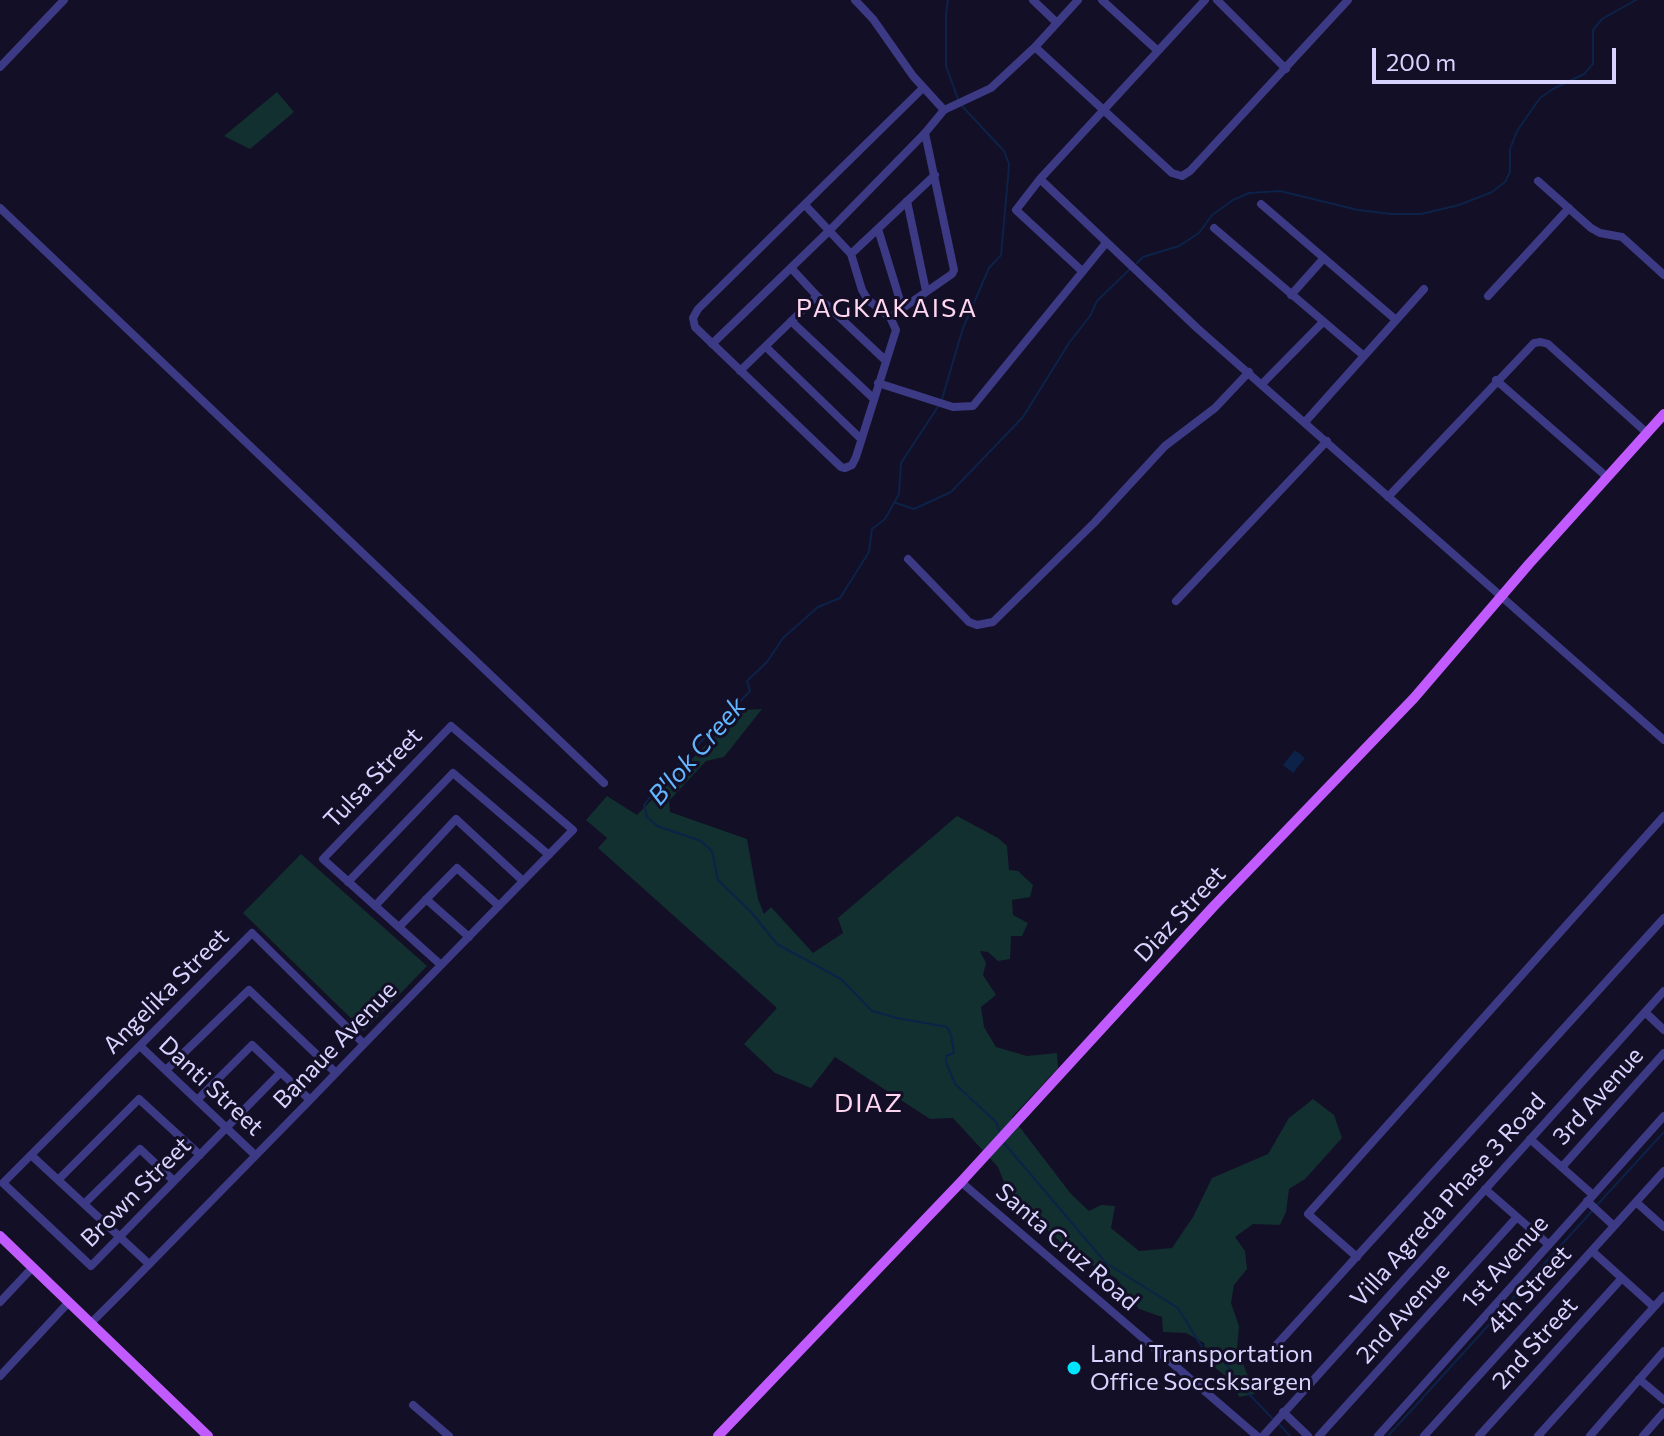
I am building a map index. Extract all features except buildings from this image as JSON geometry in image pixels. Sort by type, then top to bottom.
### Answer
[{"type":"main road","name":"Diaz Street","points":[[718,1436],[961,1182],[1213,907],[1414,698],[1664,414]]},
{"type":"main road","points":[[0,1237],[208,1436]]},
{"type":"street","points":[[0,67],[64,0]]},
{"type":"street","points":[[855,0],[873,19],[923,88],[944,110]]},
{"type":"street","points":[[1033,0],[1056,22]]},
{"type":"street","points":[[712,344],[829,231],[944,110],[991,88],[1035,47],[1078,0]]},
{"type":"street","points":[[1102,0],[1158,51]]},
{"type":"street","points":[[1082,271],[1016,210],[1040,179],[1205,0]]},
{"type":"street","points":[[1217,0],[1286,69]]},
{"type":"street","points":[[1035,47],[1172,173],[1182,176],[1348,0]]},
{"type":"street","points":[[805,205],[851,254],[862,290],[868,300],[890,317],[896,334],[852,465],[841,467],[695,327],[694,313],[923,88]]},
{"type":"street","points":[[890,317],[952,274],[955,265],[925,133]]},
{"type":"street","points":[[851,254],[935,175]]},
{"type":"street","points":[[1040,179],[1262,384],[1664,740]]},
{"type":"street","points":[[1538,181],[1595,231],[1622,237],[1664,275]]},
{"type":"street","points":[[907,201],[926,291]]},
{"type":"street","points":[[1261,204],[1396,320]]},
{"type":"street","points":[[0,208],[604,783]]},
{"type":"street","points":[[1488,296],[1569,208]]},
{"type":"street","points":[[1214,228],[1364,356]]},
{"type":"street","points":[[878,229],[902,307]]},
{"type":"street","points":[[878,383],[945,404],[969,408],[1106,243]]},
{"type":"street","points":[[1291,295],[1324,258]]},
{"type":"street","points":[[791,268],[885,360]]},
{"type":"street","points":[[1305,422],[1424,289]]},
{"type":"street","points":[[740,371],[817,296]]},
{"type":"street","points":[[791,321],[873,398]]},
{"type":"street","points":[[1262,384],[1322,323]]},
{"type":"street","points":[[1388,497],[1534,343],[1548,344],[1647,433]]},
{"type":"street","points":[[766,347],[861,439]]},
{"type":"street","points":[[908,559],[969,622],[977,625],[993,622],[1087,530],[1165,446],[1215,408],[1249,372]]},
{"type":"street","points":[[1496,380],[1607,477]]},
{"type":"street","points":[[1176,601],[1327,441]]},
{"type":"street","name":"Tulsa Street","points":[[441,965],[323,859],[451,726],[573,830]]},
{"type":"street","points":[[348,882],[453,773],[549,855]]},
{"type":"street","points":[[1357,1257],[1308,1214],[1664,816]]},
{"type":"street","points":[[375,906],[456,819],[523,881]]},
{"type":"street","name":"Banaue Avenue","points":[[90,1324],[573,830]]},
{"type":"street","points":[[399,927],[457,868],[499,906]]},
{"type":"street","points":[[426,899],[469,937]]},
{"type":"street","points":[[1271,1351],[1664,918]]},
{"type":"street","name":"Angelika Street","points":[[3,1183],[252,933],[364,1044]]},
{"type":"street","points":[[166,1070],[249,990],[336,1073]]},
{"type":"street","name":"Villa Agreda Phase 3 Road","points":[[1260,1436],[1664,991]]},
{"type":"street","points":[[1645,1012],[1664,1030]]},
{"type":"street","points":[[197,1100],[252,1045],[310,1100]]},
{"type":"street","name":"Danti Street","points":[[140,1046],[255,1155]]},
{"type":"street","name":"3rd Avenue","points":[[1562,1167],[1664,1053]]},
{"type":"street","name":"Brown Street","points":[[3,1183],[91,1266],[281,1072]]},
{"type":"street","points":[[58,1180],[139,1099],[200,1155]]},
{"type":"street","name":"1st Avenue","points":[[1378,1436],[1548,1244],[1592,1203],[1664,1116]]},
{"type":"street","points":[[1530,1139],[1562,1167],[1614,1226]]},
{"type":"street","points":[[84,1204],[140,1149],[174,1181]]},
{"type":"street","points":[[31,1155],[149,1264]]},
{"type":"street","name":"4th Street","points":[[1424,1436],[1664,1171]]},
{"type":"street","name":"Santa Cruz Road","points":[[961,1182],[1260,1436]]},
{"type":"street","points":[[1485,1189],[1548,1244]]},
{"type":"street","points":[[1636,1202],[1664,1227]]},
{"type":"street","name":"2nd Avenue","points":[[1319,1436],[1517,1217]]},
{"type":"street","points":[[1592,1251],[1654,1307]]},
{"type":"street","points":[[0,1302],[32,1268]]},
{"type":"street","name":"2nd Street","points":[[1479,1436],[1622,1278]]},
{"type":"street","points":[[1538,1436],[1664,1296]]},
{"type":"street","points":[[0,1376],[68,1303]]},
{"type":"street","points":[[1590,1436],[1664,1351]]},
{"type":"street","points":[[1639,1379],[1664,1400]]},
{"type":"street","points":[[413,1405],[449,1436]]},
{"type":"street","points":[[1643,1436],[1664,1412]]},
{"type":"street","points":[[1278,1418],[1308,1436]]},
{"type":"green space","points":[[277,92],[294,112],[250,149],[224,136]]},
{"type":"green space","points":[[762,709],[724,757],[706,761],[669,801],[670,812],[747,839],[758,899],[764,914],[771,907],[813,953],[843,933],[838,918],[957,816],[1007,846],[1009,870],[1018,871],[1033,885],[1030,897],[1012,900],[1013,915],[1028,923],[1022,936],[1011,936],[1010,959],[998,961],[988,952],[980,951],[986,963],[983,975],[996,995],[981,1007],[984,1027],[996,1047],[1027,1056],[1057,1053],[1058,1068],[1012,1117],[1071,1194],[1089,1211],[1101,1205],[1115,1206],[1111,1228],[1139,1251],[1172,1248],[1193,1217],[1212,1178],[1268,1154],[1289,1118],[1313,1099],[1334,1115],[1342,1138],[1305,1179],[1289,1189],[1286,1212],[1280,1225],[1253,1224],[1235,1237],[1245,1251],[1247,1269],[1234,1285],[1231,1303],[1239,1326],[1237,1348],[1255,1394],[1239,1397],[1234,1383],[1208,1362],[1204,1343],[1186,1333],[1163,1332],[1162,1317],[1139,1309],[1116,1278],[1077,1257],[1009,1195],[998,1167],[953,1118],[930,1119],[835,1057],[811,1088],[775,1073],[744,1044],[777,1008],[598,848],[607,838],[586,820],[607,796],[637,815],[740,710]]},
{"type":"green space","points":[[301,854],[427,966],[364,1031],[243,913]]},
{"type":"water","points":[[1295,750],[1305,758],[1293,773],[1283,765]]},
{"type":"waterway","name":"B'lok Creek","points":[[948,0],[946,66],[958,99]]},
{"type":"waterway","points":[[1137,263],[1143,257],[1179,246],[1199,233],[1212,215],[1249,193],[1280,191],[1358,210],[1421,214],[1459,205],[1492,192],[1505,182],[1510,172],[1510,149],[1517,131],[1540,98],[1584,74],[1593,64],[1593,30],[1602,19],[1636,0]]},
{"type":"waterway","name":"B'lok Creek","points":[[942,399],[963,328],[989,268],[1001,255],[1009,164],[1004,151],[961,105]]},
{"type":"waterway","points":[[896,503],[914,509],[951,492],[1023,417],[1097,301],[1130,269]]},
{"type":"waterway","name":"B'lok Creek","points":[[939,405],[901,463],[899,494],[885,519],[872,529],[869,552],[840,598],[818,607],[783,638],[767,662],[747,681],[750,691],[660,784],[644,805],[647,817],[657,826],[701,841],[712,851],[718,880],[751,912],[777,944],[841,979],[872,1011],[947,1027],[954,1053],[946,1056],[946,1062],[955,1084],[996,1122],[1000,1133]]},
{"type":"waterway","points":[[1597,1205],[1664,1132]]},
{"type":"waterway","name":"B'lok Creek","points":[[1004,1143],[1106,1263],[1178,1308],[1202,1347],[1226,1364],[1272,1418]]},
{"type":"waterway","points":[[1388,1436],[1593,1210]]},
{"type":"waterway","name":"B'lok Creek","points":[[1277,1422],[1290,1436]]},
{"type":"place","name":"Land Transportation Office Soccsksargen","points":[[1074,1368]]},
{"type":"district","name":"PAGKAKAISA","points":[[887,308]]},
{"type":"district","name":"DIAZ","points":[[869,1103]]}]
